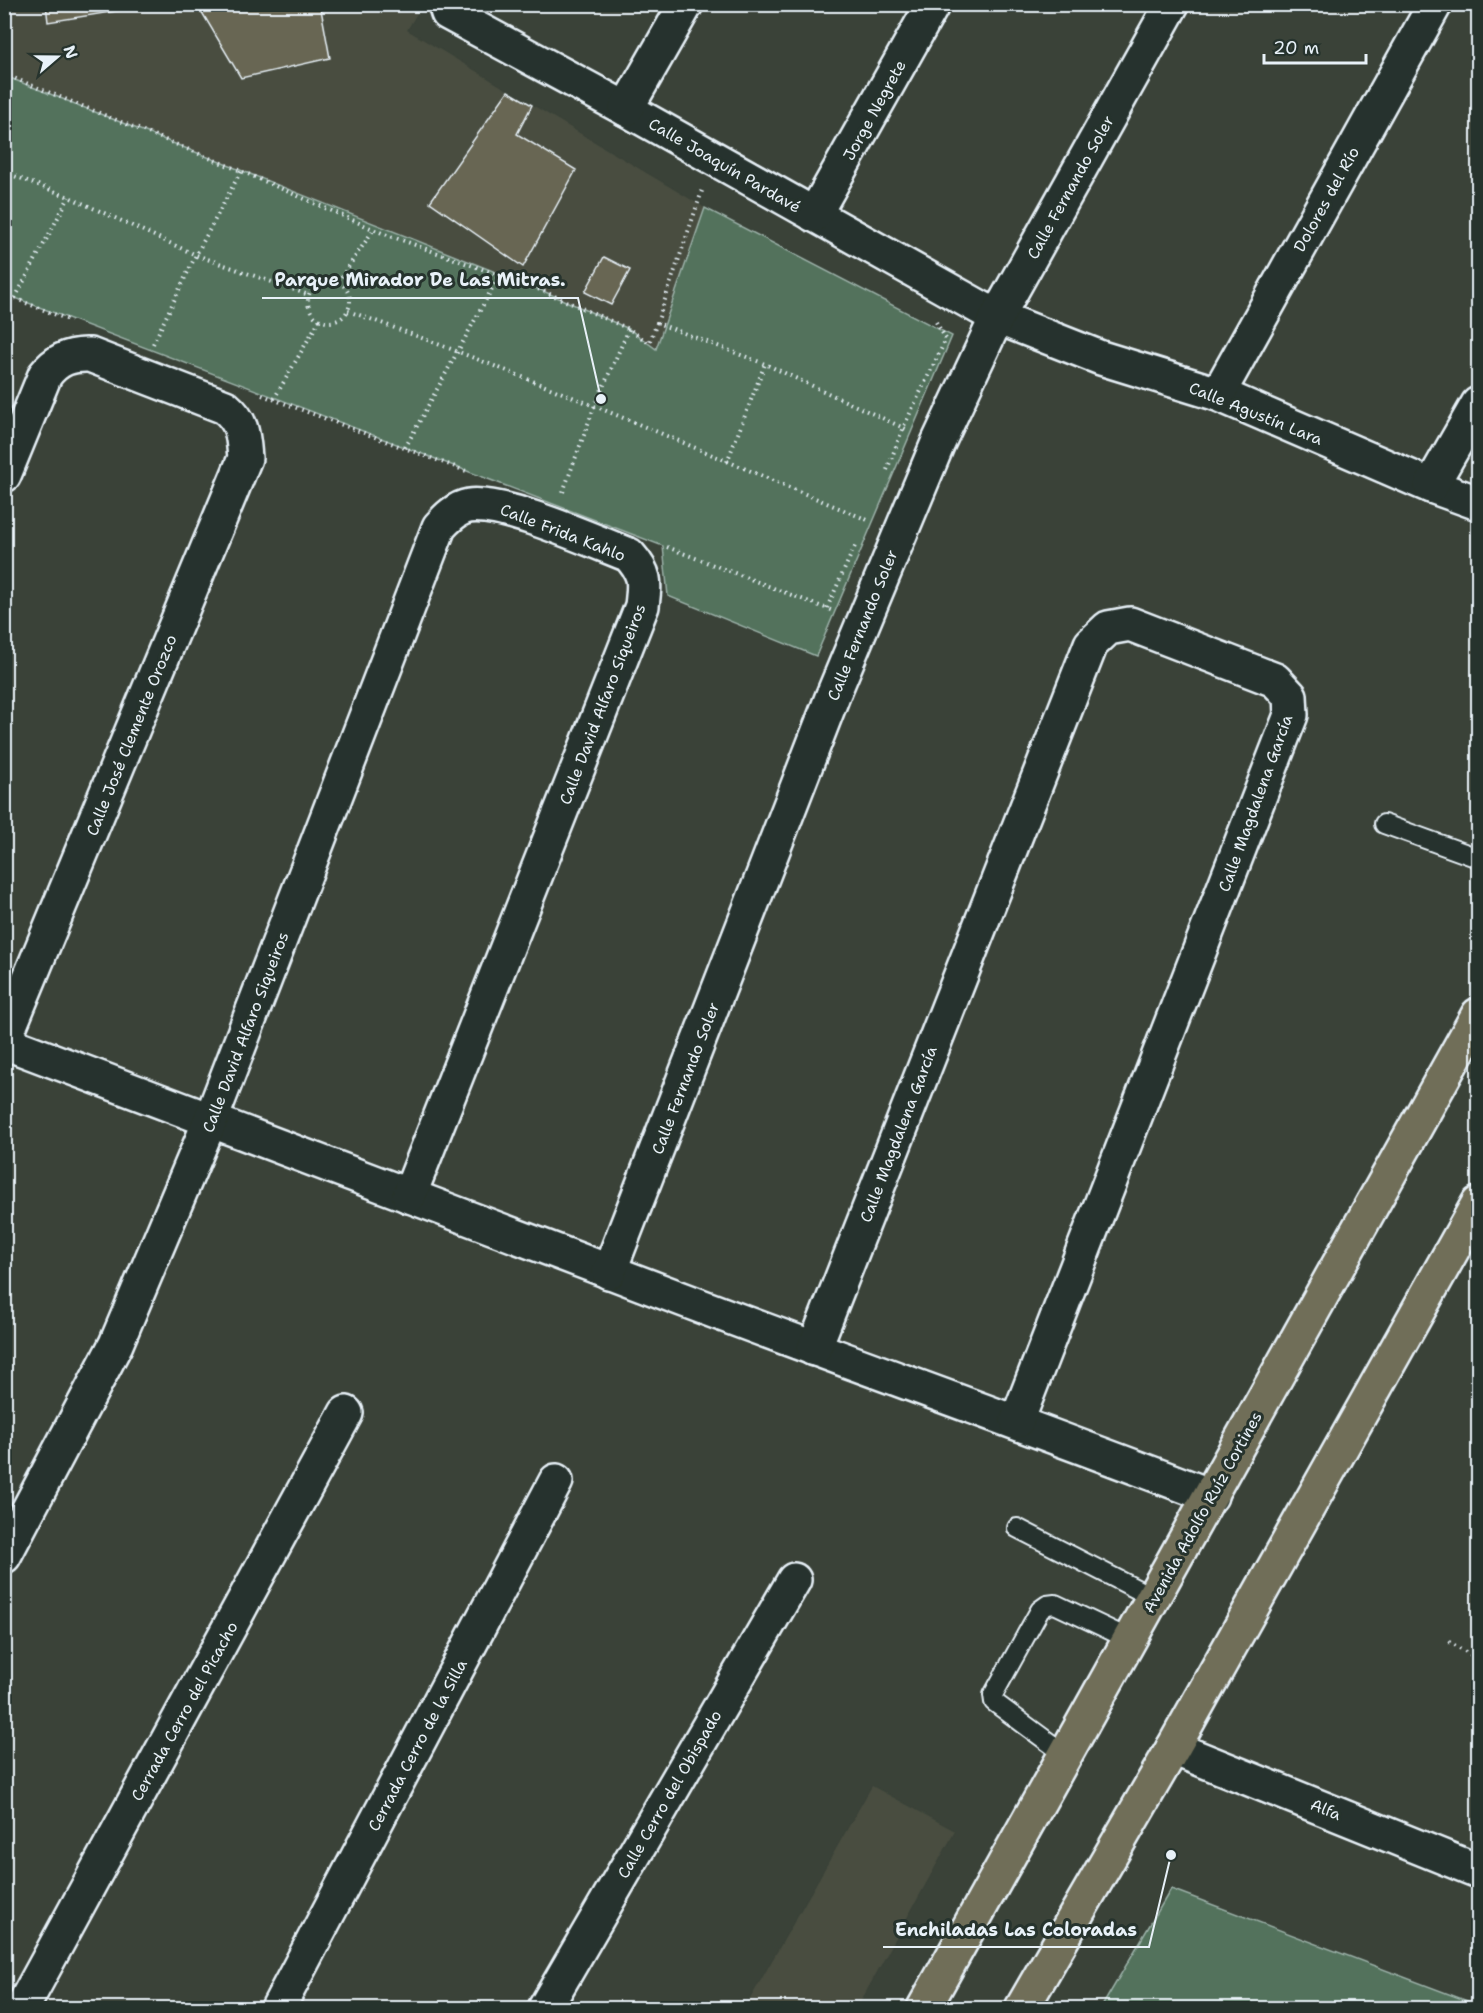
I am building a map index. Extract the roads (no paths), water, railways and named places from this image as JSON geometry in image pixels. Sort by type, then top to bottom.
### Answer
[{"type":"main road","name":"Avenida Adolfo Ruíz Cortines","points":[[924,2008],[1479,1015]]},
{"type":"main road","points":[[1022,2008],[1173,1748],[1479,1204]]},
{"type":"street","points":[[626,109],[686,4]]},
{"type":"street","name":"Jorge Negrete","points":[[814,216],[933,4]]},
{"type":"street","name":"Calle Fernando Soler","points":[[609,1272],[899,533],[938,443],[997,317],[1172,4]]},
{"type":"street","name":"Dolores del Río","points":[[1218,394],[1435,4]]},
{"type":"street","name":"Calle Joaquín Pardavé","points":[[449,10],[997,317]]},
{"type":"street","name":"Calle Agustín Lara","points":[[997,317],[1101,358],[1218,394],[1431,486],[1479,503]]},
{"type":"street","name":"Calle José Clemente Orozco","points":[[4,475],[45,375],[54,364],[76,354],[90,355],[225,406],[237,417],[243,428],[245,458],[4,1041]]},
{"type":"street","points":[[1431,486],[1479,404]]},
{"type":"street","name":"Calle Frida Kahlo","points":[[468,506],[493,506],[629,555],[639,567],[645,580]]},
{"type":"street","name":"Calle David Alfaro Siqueiros","points":[[4,1556],[116,1344],[211,1119],[439,527],[454,513],[468,506]]},
{"type":"street","name":"Calle David Alfaro Siqueiros","points":[[410,1196],[642,606],[645,580]]},
{"type":"street","name":"Calle Magdalena García","points":[[813,1349],[1090,644],[1108,628],[1130,624],[1275,680],[1290,696],[1291,715],[1017,1421]]},
{"type":"street","points":[[4,1041],[813,1349],[1017,1421],[1211,1496]]},
{"type":"street","name":"Cerrada Cerro del Picacho","points":[[22,2008],[346,1413]]},
{"type":"street","name":"Cerrada Cerro de la Silla","points":[[278,2008],[556,1481]]},
{"type":"street","name":"Calle Cerro del Obispado","points":[[545,2008],[794,1580]]},
{"type":"street","name":"Alfa","points":[[1173,1748],[1479,1871]]},
{"type":"lane","points":[[1384,824],[1479,858]]},
{"type":"lane","points":[[1017,1528],[1154,1598]]},
{"type":"lane","points":[[1066,1755],[994,1702],[993,1695],[1035,1620],[1047,1605],[1055,1604],[1131,1640]]},
{"type":"place","name":"Parque Mirador De Las Mitras.","points":[[601,399]]},
{"type":"place","name":"Enchiladas Las Coloradas","points":[[1171,1855]]}]
